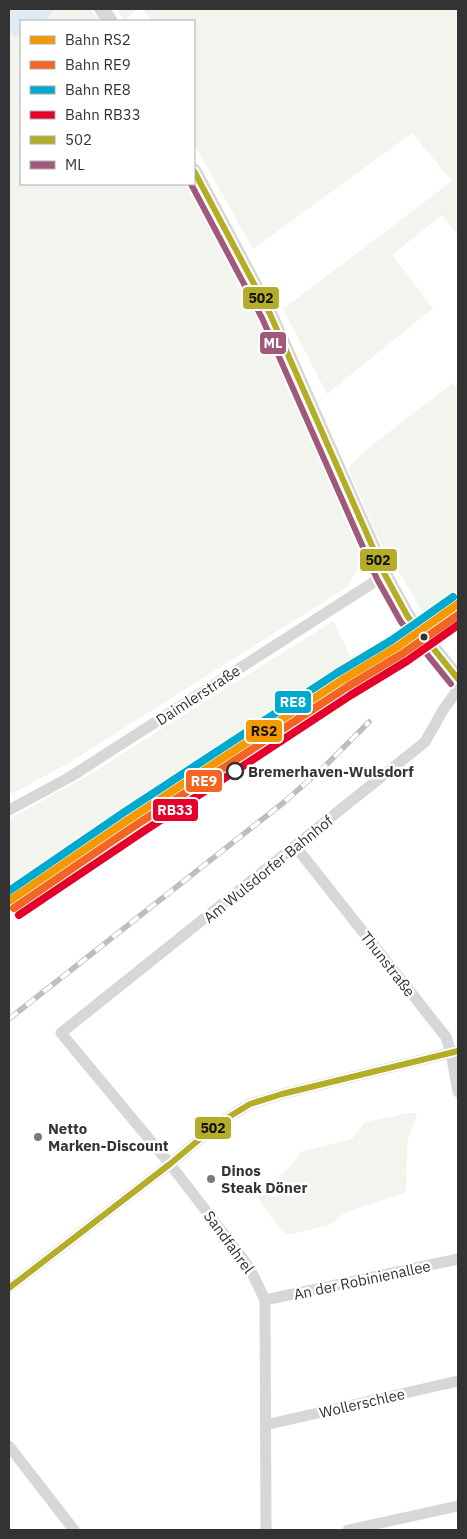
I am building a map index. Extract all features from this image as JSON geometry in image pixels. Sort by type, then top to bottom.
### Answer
[{"type":"street","points":[[102,9],[109,20]]},
{"type":"street","points":[[195,173],[270,314],[385,575],[415,625],[458,680]]},
{"type":"street","name":"Daimlerstraße","points":[[9,810],[70,777],[385,575]]},
{"type":"street","name":"Am Wulsdorfer Bahnhof","points":[[61,1033],[296,847],[424,742],[458,689]]},
{"type":"street","name":"Thunstraße","points":[[296,847],[446,1037],[455,1052],[458,1092]]},
{"type":"street","name":"Sandfahrel","points":[[61,1033],[170,1164],[240,1254],[250,1269],[265,1300],[266,1530]]},
{"type":"street","points":[[9,1288],[170,1164],[219,1123],[250,1104],[282,1094],[455,1052]]},
{"type":"street","name":"An der Robinienallee","points":[[265,1300],[458,1259]]},
{"type":"street","name":"Wollerschlee","points":[[265,1425],[458,1380]]},
{"type":"street","points":[[9,1446],[74,1530]]},
{"type":"street","points":[[348,1530],[458,1506]]},
{"type":"shaded area","points":[[9,9],[92,9],[98,20],[20,20],[20,185],[189,185],[242,281],[364,559],[347,587],[62,767],[9,795]]},
{"type":"shaded area","points":[[9,9],[54,9],[45,20],[20,20],[20,34],[15,37],[9,31]]},
{"type":"shaded area","points":[[118,9],[137,9],[125,20]]},
{"type":"shaded area","points":[[142,9],[458,9],[458,235],[442,215],[392,255],[433,308],[327,394],[283,309],[452,181],[412,133],[253,249],[195,146],[195,20],[151,20]]},
{"type":"shaded area","points":[[453,383],[458,389],[458,600],[428,621],[379,539],[348,468],[362,453]]},
{"type":"shaded area","points":[[333,621],[356,668],[116,823],[9,897],[9,819],[84,778]]},
{"type":"shaded area","points":[[406,1113],[417,1113],[407,1143],[406,1190],[404,1193],[346,1212],[329,1225],[287,1235],[281,1230],[256,1195],[287,1170],[301,1152],[352,1139],[364,1123]]},
{"type":"railway","points":[[9,1019],[283,803],[324,767],[369,722]]},
{"type":"rail line","name":"RE8","points":[[9,891],[123,813],[337,673],[392,640],[453,597]]},
{"type":"rail line","name":"RS2","points":[[9,901],[128,820],[342,680],[397,647],[458,604]]},
{"type":"rail line","name":"RE9","points":[[14,908],[133,827],[347,687],[402,654],[458,615]]},
{"type":"rail line","name":"RB33","points":[[19,915],[351,695],[407,661],[458,625]]},
{"type":"transit line","name":"502","points":[[195,173],[270,314],[385,575],[408,617],[458,679]]},
{"type":"transit line","name":"ML","points":[[192,185],[262,318],[377,579],[401,622],[451,684]]},
{"type":"transit line","name":"502","points":[[9,1288],[170,1164],[219,1123],[250,1104],[282,1094],[458,1051]]},
{"type":"place","name":"Bremerhaven-Wulsdorf","points":[[235,771]]},
{"type":"place","name":"Netto Marken-Discount","points":[[38,1137]]},
{"type":"place","name":"Dinos Steak Döner","points":[[211,1179]]}]
